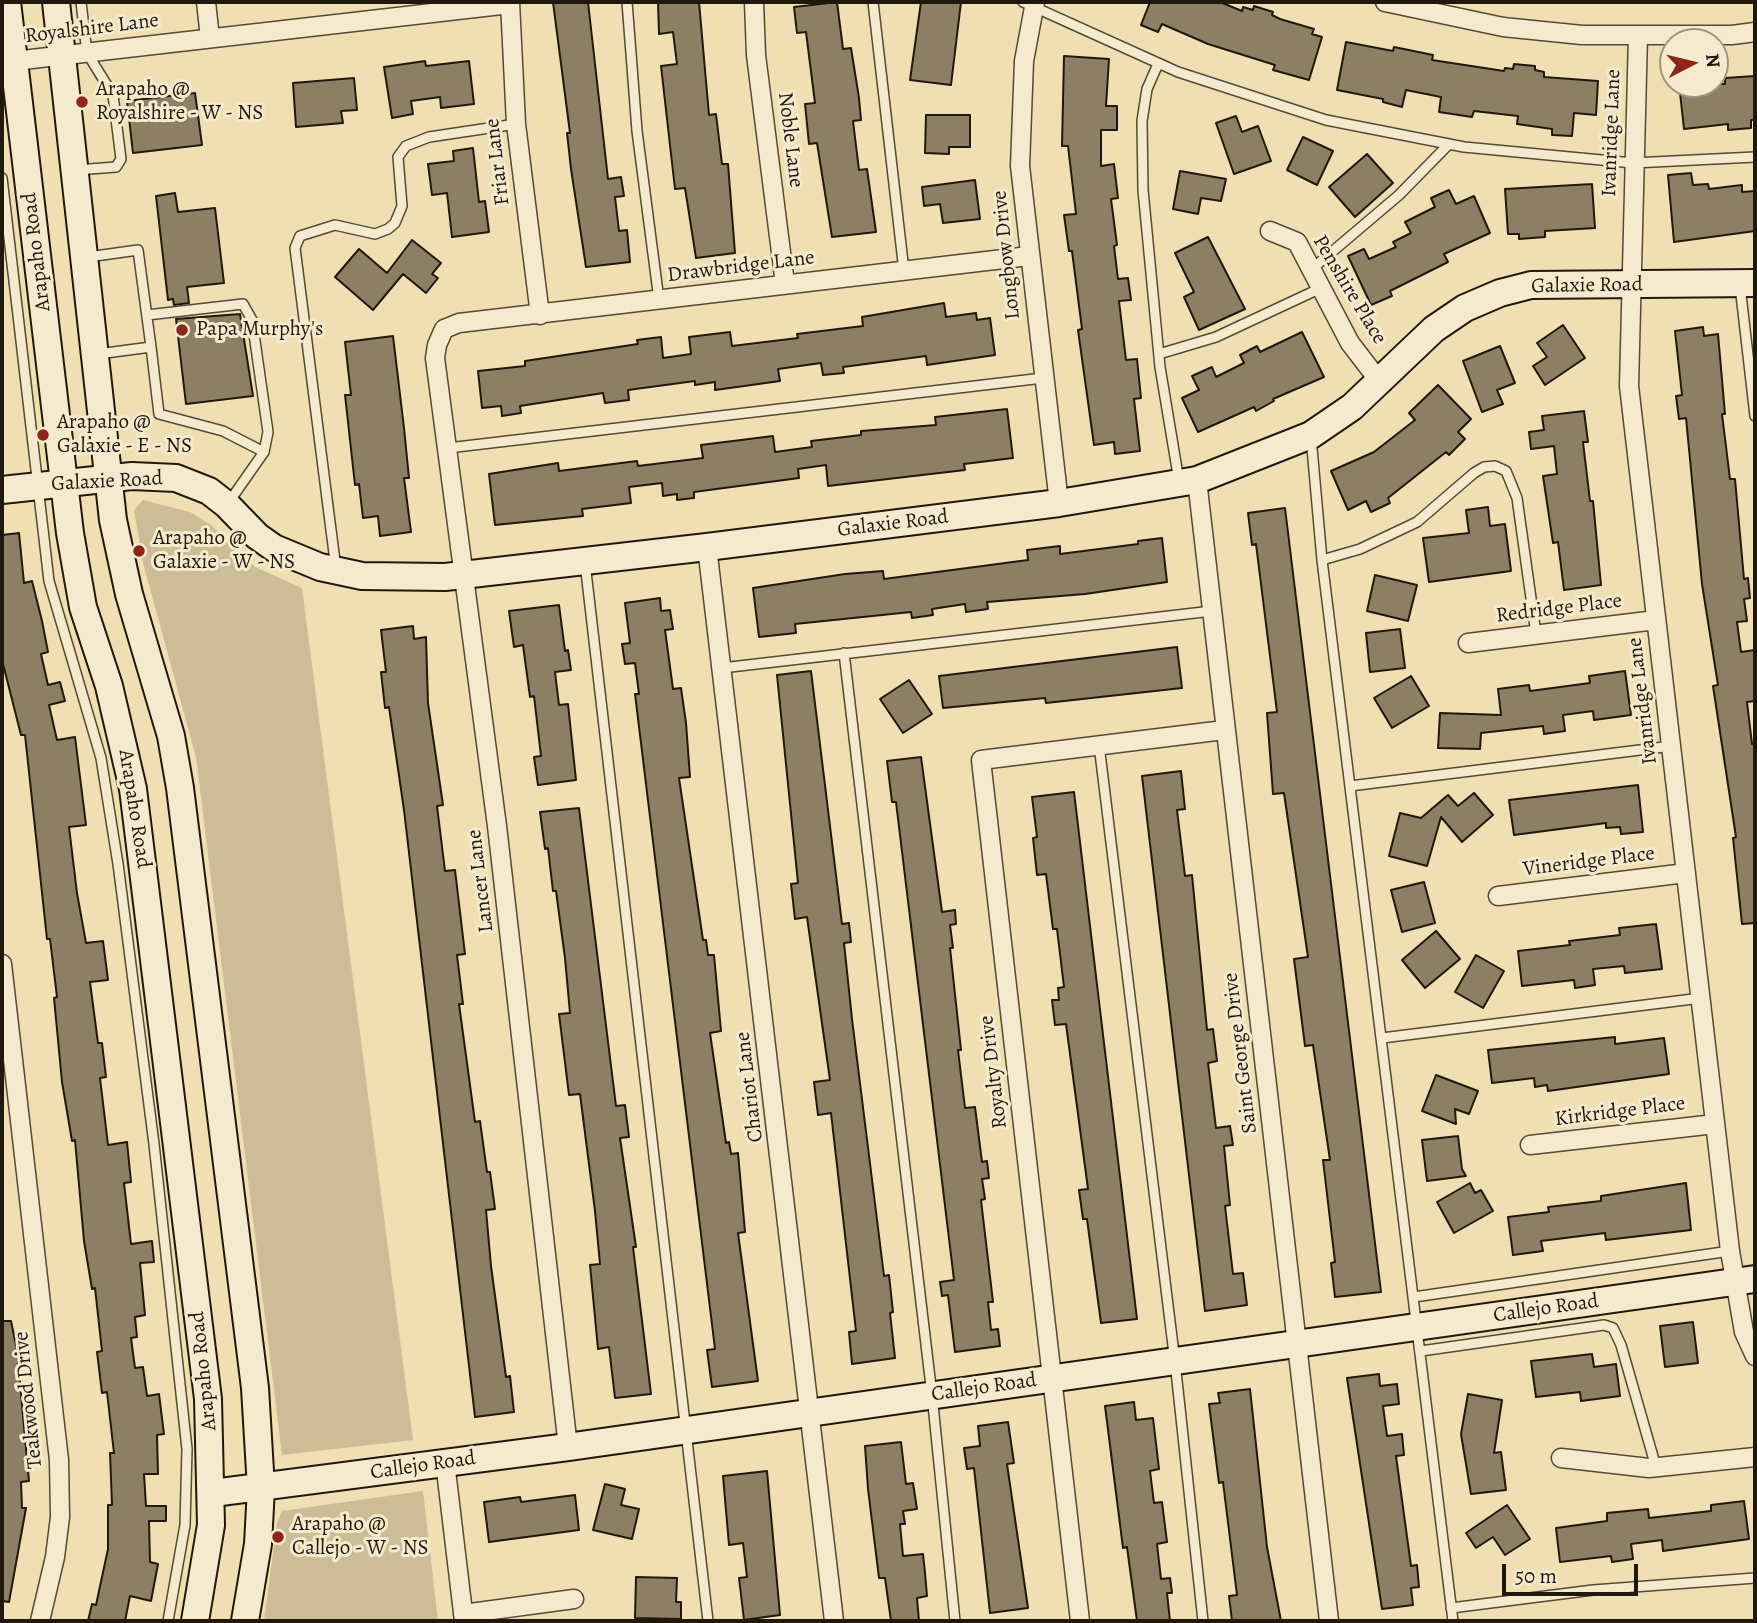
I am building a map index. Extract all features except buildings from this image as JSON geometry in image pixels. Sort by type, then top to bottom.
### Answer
[{"type":"street","name":"Arapaho Road","points":[[7,2],[51,484],[83,607],[109,686],[133,789],[208,1398],[213,1493],[208,1555],[195,1621]]},
{"type":"street","points":[[56,2],[75,55],[76,170],[113,520],[128,594],[154,672],[180,788],[255,1388],[261,1488],[258,1544],[245,1621]]},
{"type":"street","points":[[206,2],[210,38]]},
{"type":"street","name":"Noble Lane","points":[[754,2],[756,55],[785,284]]},
{"type":"street","points":[[1385,2],[1503,27],[1582,34],[1755,32]]},
{"type":"street","name":"Royalshire Lane","points":[[14,61],[510,3]]},
{"type":"street","name":"Friar Lane","points":[[510,3],[516,124],[540,315]]},
{"type":"street","name":"Longbow Drive","points":[[1030,4],[1024,61],[1020,166],[1028,256],[1059,503]]},
{"type":"street","name":"Ivanridge Lane","points":[[1638,35],[1629,386],[1730,1251],[1745,1281],[1744,1332],[1755,1356]]},
{"type":"street","name":"Penshire Place","points":[[1270,232],[1297,242],[1350,343],[1380,382]]},
{"type":"street","name":"Drawbridge Lane","points":[[459,323],[1028,256]]},
{"type":"street","name":"Galaxie Road","points":[[2,491],[109,479],[155,476],[176,478],[209,491],[257,536],[274,548],[337,570],[400,579],[466,575],[707,547],[1059,503],[1188,482],[1311,435],[1352,407],[1434,329],[1465,307],[1500,293],[1531,285],[1747,284]]},
{"type":"street","name":"Lancer Lane","points":[[459,323],[444,329],[435,358],[498,826],[568,1447]]},
{"type":"street","name":"Saint George Drive","points":[[1188,482],[1212,611],[1329,1621]]},
{"type":"street","name":"Chariot Lane","points":[[707,547],[834,1621]]},
{"type":"street","name":"Redridge Place","points":[[1468,643],[1656,620]]},
{"type":"street","name":"Royalty Drive","points":[[1080,1621],[981,760],[1224,730]]},
{"type":"street","name":"Vineridge Place","points":[[1498,896],[1686,873]]},
{"type":"street","name":"Teakwood Drive","points":[[2,964],[60,1460],[60,1517],[40,1621]]},
{"type":"street","name":"Kirkridge Place","points":[[1530,1145],[1715,1124]]},
{"type":"street","name":"Callejo Road","points":[[213,1493],[568,1447],[1298,1345],[1420,1339],[1745,1281]]},
{"type":"street","points":[[1561,1458],[1656,1467],[1755,1457]]},
{"type":"street","points":[[445,1462],[464,1617],[574,1599]]},
{"type":"lane","points":[[76,170],[116,167],[121,159],[113,95],[75,55],[81,2]]},
{"type":"lane","points":[[627,2],[637,131],[659,300]]},
{"type":"lane","points":[[873,2],[904,271]]},
{"type":"lane","points":[[1030,4],[1158,64],[1326,120],[1449,145],[1633,163],[1755,156]]},
{"type":"lane","points":[[1158,64],[1147,89],[1142,121],[1143,190],[1159,354],[1188,482]]},
{"type":"lane","points":[[337,570],[295,248],[300,236],[335,225],[375,234],[395,223],[402,206],[398,157],[406,146],[429,137],[516,124]]},
{"type":"lane","points":[[1313,268],[1399,195],[1449,145]]},
{"type":"lane","points":[[2,178],[51,484],[49,581],[101,758],[118,864],[154,1144],[187,1449],[185,1525],[168,1621]]},
{"type":"lane","points":[[86,257],[138,250],[159,414],[223,430],[264,452]]},
{"type":"lane","points":[[1747,284],[1755,416]]},
{"type":"lane","points":[[1159,354],[1216,337],[1321,288]]},
{"type":"lane","points":[[147,315],[243,304],[252,320],[268,432],[264,452],[227,505]]},
{"type":"lane","points":[[96,354],[151,348]]},
{"type":"lane","points":[[448,448],[1043,378]]},
{"type":"lane","points":[[1311,435],[1322,560],[1453,1621]]},
{"type":"lane","points":[[1322,560],[1360,550],[1417,522],[1474,472],[1495,466],[1506,471],[1517,498],[1536,634]]},
{"type":"lane","points":[[585,561],[708,1621]]},
{"type":"lane","points":[[723,668],[1212,611]]},
{"type":"lane","points":[[844,653],[932,1395],[955,1621]]},
{"type":"lane","points":[[1099,746],[1175,1362],[1203,1621]]},
{"type":"lane","points":[[1350,786],[1672,746]]},
{"type":"lane","points":[[1382,1038],[1701,998]]},
{"type":"lane","points":[[1414,1297],[1730,1251]]},
{"type":"lane","points":[[1420,1339],[1604,1325],[1613,1328],[1640,1407],[1656,1467]]},
{"type":"lane","points":[[1451,1608],[1592,1590],[1755,1578]]},
{"type":"shaded area","points":[[143,500],[190,512],[211,525],[255,567],[302,588],[413,1440],[282,1455],[196,757],[143,563],[134,510]]},
{"type":"shaded area","points":[[423,1491],[438,1621],[264,1621],[277,1523],[282,1511]]},
{"type":"place","name":"Arapaho @ Royalshire - W - NS","points":[[82,102]]},
{"type":"place","name":"Papa Murphy's","points":[[182,330]]},
{"type":"place","name":"Arapaho @ Galaxie - E - NS","points":[[43,435]]},
{"type":"place","name":"Arapaho @ Galaxie - W - NS","points":[[139,551]]},
{"type":"place","name":"Arapaho @ Callejo - W - NS","points":[[278,1537]]}]
